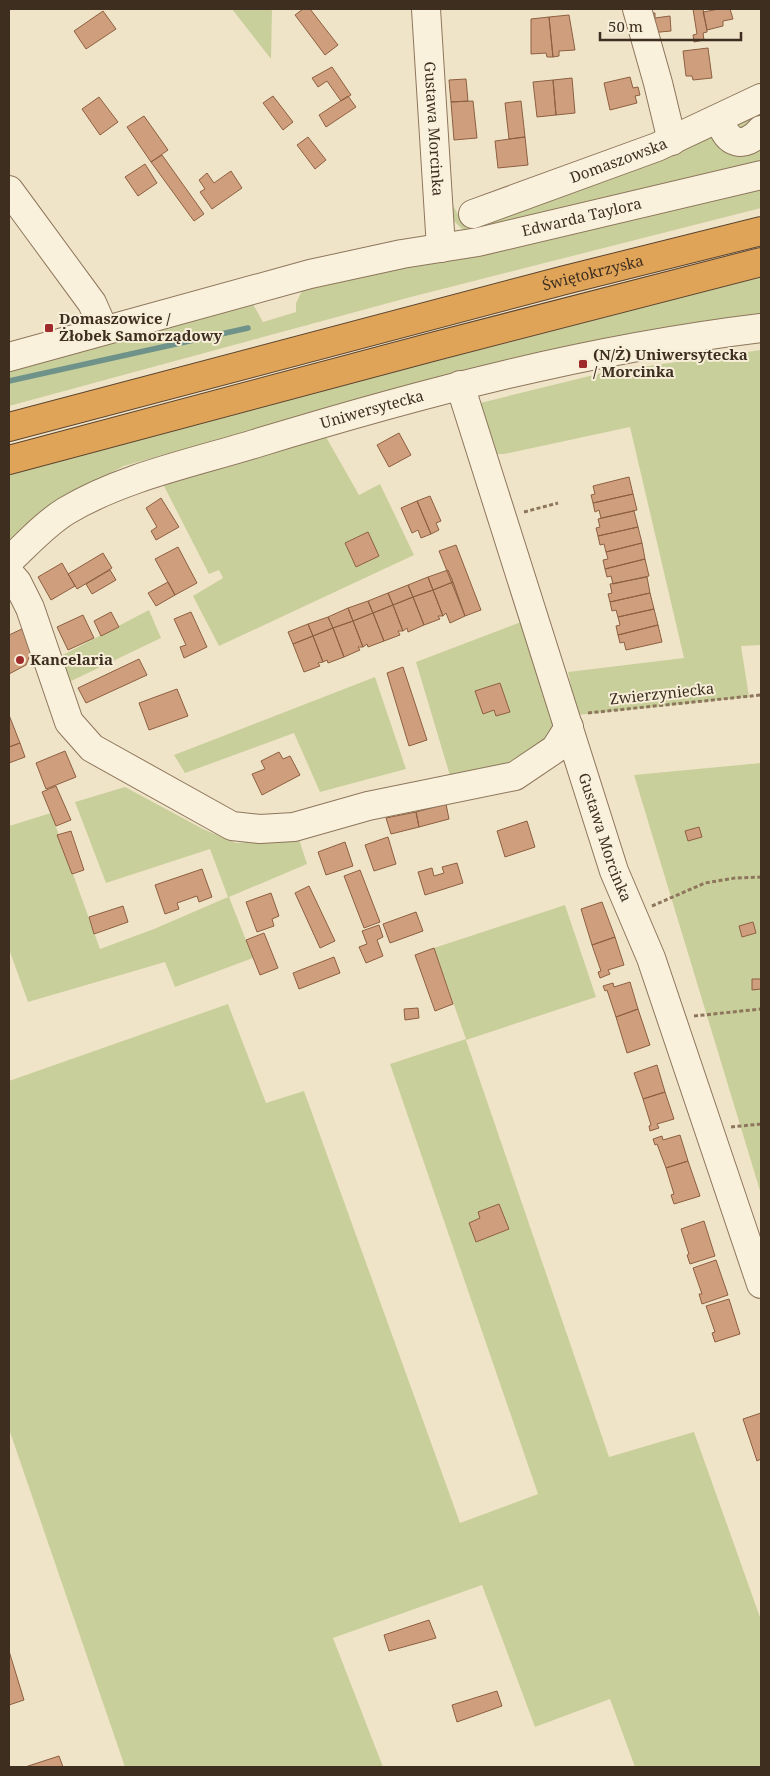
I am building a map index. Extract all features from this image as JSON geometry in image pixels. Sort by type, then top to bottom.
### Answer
[{"type":"highway","name":"Świętokrzyska","points":[[9,428],[424,317],[761,231]]},
{"type":"highway","name":"Świętokrzyska","points":[[9,460],[432,347],[761,262]]},
{"type":"street","name":"Gustawa Morcinka","points":[[426,9],[441,248]]},
{"type":"street","points":[[637,9],[658,82],[672,141]]},
{"type":"street","name":"Domaszowska","points":[[473,214],[672,141],[761,98]]},
{"type":"street","points":[[720,119],[725,133],[734,141],[743,143],[754,139],[761,130]]},
{"type":"street","name":"Edwarda Taylora","points":[[9,357],[276,282],[402,254],[478,242],[761,175]]},
{"type":"street","points":[[9,190],[92,303],[104,330]]},
{"type":"street","name":"Uniwersytecka","points":[[9,561],[41,530],[65,512],[118,487],[324,422],[460,385],[561,361],[638,346],[761,328]]},
{"type":"street","name":"Gustawa Morcinka","points":[[460,385],[614,871],[651,958],[761,1284]]},
{"type":"street","points":[[9,573],[17,582],[30,608],[69,722],[92,748],[232,826],[260,830],[294,827],[368,806],[515,776],[555,749],[567,721]]},
{"type":"path","points":[[521,512],[558,503]]},
{"type":"path","name":"Zwierzyniecka","points":[[567,721],[761,695]]},
{"type":"path","points":[[632,914],[705,883],[735,878],[761,877]]},
{"type":"path","points":[[671,1019],[761,1010]]},
{"type":"path","points":[[708,1129],[761,1124]]},
{"type":"green space","points":[[232,9],[272,9],[271,59]]},
{"type":"green space","points":[[761,107],[761,166],[473,231],[462,229],[452,219],[452,204],[459,216],[467,220]]},
{"type":"green space","points":[[761,185],[761,208],[407,298],[9,406],[9,364],[245,298],[253,304],[263,322],[296,312],[296,303],[304,287]]},
{"type":"green space","points":[[761,277],[761,319],[562,349],[467,369],[124,466],[61,498],[9,546],[9,474],[158,433]]},
{"type":"green space","points":[[761,350],[761,645],[741,646],[749,697],[577,715],[568,672],[684,658],[630,427],[504,454],[492,454],[476,404],[606,372]]},
{"type":"green space","points":[[326,437],[359,495],[380,484],[414,555],[219,646],[193,596],[223,578],[219,570],[209,574],[163,484]]},
{"type":"green space","points":[[149,610],[161,638],[67,683],[57,658]]},
{"type":"green space","points":[[521,622],[556,730],[532,752],[508,765],[451,779],[416,662]]},
{"type":"green space","points":[[375,677],[406,769],[320,792],[294,733],[185,773],[174,755]]},
{"type":"green space","points":[[761,763],[761,1194],[634,775]]},
{"type":"green space","points":[[125,787],[203,829],[236,843],[299,839],[307,864],[229,897],[253,958],[175,987],[165,962],[28,1002],[9,949],[9,826],[51,813],[100,949],[154,929],[228,897],[210,849],[106,883],[75,802]]},
{"type":"green space","points":[[565,905],[596,997],[466,1040],[609,1457],[694,1432],[761,1620],[761,1767],[635,1767],[610,1699],[535,1727],[482,1585],[333,1638],[383,1767],[125,1767],[9,1429],[9,1081],[228,1004],[266,1103],[304,1091],[460,1523],[538,1494],[390,1064],[466,1039],[434,948]]},
{"type":"building","points":[[303,9],[310,9],[338,45],[325,55],[295,15]]},
{"type":"building","points":[[693,9],[703,9],[707,30],[707,32],[703,33],[704,40],[694,42],[693,35],[697,34]]},
{"type":"building","points":[[730,9],[733,19],[723,21],[723,26],[707,30],[703,12]]},
{"type":"building","points":[[103,11],[116,29],[86,49],[74,31]]},
{"type":"building","points":[[647,13],[655,13],[655,18],[670,16],[671,31],[649,33]]},
{"type":"building","points":[[569,15],[575,50],[559,51],[559,56],[553,57],[549,17]]},
{"type":"building","points":[[549,17],[553,57],[547,57],[546,53],[531,54],[531,19]]},
{"type":"building","points":[[708,48],[712,78],[693,80],[692,76],[686,76],[683,51]]},
{"type":"building","points":[[332,67],[351,95],[341,101],[327,81],[318,87],[312,78]]},
{"type":"building","points":[[630,77],[633,88],[638,87],[640,95],[635,96],[637,103],[610,110],[604,83]]},
{"type":"building","points":[[572,78],[575,113],[556,115],[553,80]]},
{"type":"building","points":[[466,79],[468,101],[451,102],[449,80]]},
{"type":"building","points":[[553,80],[556,115],[537,117],[533,82]]},
{"type":"building","points":[[273,96],[293,122],[283,130],[263,103]]},
{"type":"building","points":[[348,96],[356,107],[326,127],[319,115]]},
{"type":"building","points":[[99,97],[118,122],[100,135],[82,109]]},
{"type":"building","points":[[473,101],[477,138],[454,140],[451,102]]},
{"type":"building","points":[[521,101],[525,137],[509,139],[505,103]]},
{"type":"building","points":[[144,116],[168,150],[151,162],[127,127]]},
{"type":"building","points":[[308,137],[326,160],[315,169],[297,145]]},
{"type":"building","points":[[525,137],[528,165],[498,168],[495,141]]},
{"type":"building","points":[[162,155],[204,214],[194,221],[151,162]]},
{"type":"building","points":[[145,164],[157,183],[138,196],[125,177]]},
{"type":"building","points":[[231,171],[242,188],[212,209],[200,192],[205,189],[199,180],[207,173],[214,183]]},
{"type":"building","points":[[399,433],[411,455],[389,467],[377,445]]},
{"type":"building","points":[[629,477],[633,494],[593,503],[591,495],[595,494],[593,486]]},
{"type":"building","points":[[633,494],[637,510],[601,518],[599,510],[595,512],[593,503]]},
{"type":"building","points":[[430,496],[441,521],[436,523],[439,530],[431,534],[417,501]]},
{"type":"building","points":[[161,498],[179,527],[156,540],[151,531],[157,527],[146,508]]},
{"type":"building","points":[[417,501],[431,534],[421,538],[418,530],[412,533],[401,508]]},
{"type":"building","points":[[634,511],[638,527],[598,536],[596,528],[600,527],[598,519]]},
{"type":"building","points":[[638,527],[642,543],[606,552],[604,544],[600,545],[598,536]]},
{"type":"building","points":[[368,532],[379,556],[356,567],[345,543]]},
{"type":"building","points":[[642,543],[645,559],[605,569],[603,560],[608,559],[606,552]]},
{"type":"building","points":[[456,545],[481,610],[465,616],[439,551]]},
{"type":"building","points":[[178,547],[197,583],[175,595],[155,559]]},
{"type":"building","points":[[103,553],[112,568],[77,589],[68,574]]},
{"type":"building","points":[[645,559],[649,576],[613,584],[611,576],[607,577],[605,569]]},
{"type":"building","points":[[62,563],[75,586],[51,600],[38,577]]},
{"type":"building","points":[[110,570],[116,580],[92,594],[86,584]]},
{"type":"building","points":[[448,570],[453,582],[433,590],[428,577]]},
{"type":"building","points":[[428,577],[433,590],[413,597],[408,585]]},
{"type":"building","points":[[647,577],[650,593],[610,602],[608,594],[612,593],[610,584]]},
{"type":"building","points":[[168,582],[175,595],[156,606],[148,593]]},
{"type":"building","points":[[453,582],[465,616],[450,623],[446,613],[443,616],[433,590]]},
{"type":"building","points":[[408,585],[413,597],[393,605],[388,593]]},
{"type":"building","points":[[433,590],[443,616],[438,616],[440,619],[424,625],[413,597]]},
{"type":"building","points":[[388,593],[393,605],[373,613],[368,601]]},
{"type":"building","points":[[650,593],[654,609],[618,617],[616,610],[612,611],[610,602]]},
{"type":"building","points":[[413,597],[424,625],[408,632],[407,628],[403,631],[393,605]]},
{"type":"building","points":[[368,601],[373,613],[353,621],[348,608]]},
{"type":"building","points":[[393,605],[403,631],[398,631],[400,635],[384,641],[373,613]]},
{"type":"building","points":[[348,608],[353,621],[333,628],[328,617]]},
{"type":"building","points":[[654,609],[658,625],[618,635],[616,626],[620,625],[618,617]]},
{"type":"building","points":[[111,612],[119,627],[101,636],[94,621]]},
{"type":"building","points":[[191,612],[207,647],[184,658],[180,647],[186,645],[174,619]]},
{"type":"building","points":[[373,613],[384,641],[368,647],[367,644],[363,647],[353,621]]},
{"type":"building","points":[[83,615],[94,638],[68,650],[57,627]]},
{"type":"building","points":[[328,617],[333,628],[313,636],[308,624]]},
{"type":"building","points":[[353,621],[363,647],[358,647],[360,650],[344,657],[333,628]]},
{"type":"building","points":[[308,624],[313,636],[293,644],[288,632]]},
{"type":"building","points":[[658,625],[662,642],[626,650],[624,642],[620,643],[618,635]]},
{"type":"building","points":[[24,628],[33,647],[26,665],[9,674],[9,635]]},
{"type":"building","points":[[333,628],[344,657],[328,663],[327,660],[323,662],[313,636]]},
{"type":"building","points":[[313,636],[323,662],[318,663],[320,666],[304,672],[293,644]]},
{"type":"building","points":[[139,659],[147,675],[86,703],[78,688]]},
{"type":"building","points":[[403,667],[427,740],[409,746],[387,673]]},
{"type":"building","points":[[500,683],[510,712],[496,716],[494,710],[483,714],[475,691]]},
{"type":"building","points":[[177,689],[188,716],[149,730],[139,703]]},
{"type":"building","points":[[9,715],[20,743],[9,747]]},
{"type":"building","points":[[20,743],[25,757],[9,763],[9,747]]},
{"type":"building","points":[[65,751],[76,777],[46,789],[36,763]]},
{"type":"building","points":[[279,752],[283,759],[290,756],[300,775],[262,795],[252,774],[265,769],[261,761]]},
{"type":"building","points":[[56,786],[71,820],[56,826],[42,792]]},
{"type":"building","points":[[446,804],[449,819],[419,827],[416,812]]},
{"type":"building","points":[[416,812],[419,827],[391,834],[386,818]]},
{"type":"building","points":[[527,821],[535,847],[505,857],[497,831]]},
{"type":"building","points":[[699,827],[702,837],[688,841],[685,831]]},
{"type":"building","points":[[71,831],[84,870],[72,874],[57,835]]},
{"type":"building","points":[[388,837],[396,864],[374,871],[365,845]]},
{"type":"building","points":[[345,842],[353,866],[326,875],[318,852]]},
{"type":"building","points":[[457,863],[463,883],[425,895],[418,872],[432,868],[434,876],[444,873],[442,867]]},
{"type":"building","points":[[202,869],[212,897],[199,902],[197,896],[177,903],[179,909],[165,914],[155,885]]},
{"type":"building","points":[[360,870],[380,922],[364,928],[344,876]]},
{"type":"building","points":[[309,886],[335,941],[320,948],[295,893]]},
{"type":"building","points":[[271,893],[279,916],[272,919],[274,926],[257,932],[246,902]]},
{"type":"building","points":[[602,902],[615,937],[592,945],[581,909]]},
{"type":"building","points":[[123,906],[128,922],[94,934],[89,917]]},
{"type":"building","points":[[416,912],[423,931],[390,943],[383,924]]},
{"type":"building","points":[[753,922],[756,933],[742,937],[739,926]]},
{"type":"building","points":[[379,925],[383,937],[377,940],[383,956],[366,963],[359,947],[367,944],[362,931]]},
{"type":"building","points":[[264,933],[278,968],[260,975],[246,940]]},
{"type":"building","points":[[615,937],[624,965],[608,970],[610,974],[600,978],[598,972],[601,971],[592,945]]},
{"type":"building","points":[[434,948],[453,1004],[435,1011],[415,955]]},
{"type":"building","points":[[334,957],[340,973],[299,989],[293,973]]},
{"type":"building","points":[[752,979],[761,979],[761,989],[752,990]]},
{"type":"building","points":[[630,982],[638,1009],[616,1017],[607,990],[605,991],[603,986],[613,983],[614,987]]},
{"type":"building","points":[[418,1008],[419,1018],[405,1020],[404,1009]]},
{"type":"building","points":[[638,1009],[650,1045],[627,1053],[616,1017]]},
{"type":"building","points":[[657,1065],[665,1092],[643,1099],[634,1073]]},
{"type":"building","points":[[665,1092],[674,1119],[657,1124],[659,1128],[650,1131],[649,1126],[651,1125],[643,1099]]},
{"type":"building","points":[[680,1135],[688,1161],[666,1168],[657,1144],[655,1145],[653,1139],[662,1136],[663,1140]]},
{"type":"building","points":[[688,1161],[700,1196],[674,1204],[671,1195],[674,1194],[666,1168]]},
{"type":"building","points":[[499,1204],[509,1229],[476,1242],[469,1223],[480,1218],[478,1212]]},
{"type":"building","points":[[704,1221],[715,1256],[690,1264],[687,1255],[689,1254],[681,1229]]},
{"type":"building","points":[[716,1260],[728,1295],[702,1304],[699,1294],[702,1294],[693,1268]]},
{"type":"building","points":[[729,1299],[740,1334],[715,1342],[712,1333],[715,1332],[706,1306]]},
{"type":"building","points":[[761,1413],[761,1459],[757,1461],[743,1419]]},
{"type":"building","points":[[429,1620],[436,1638],[389,1651],[384,1635]]},
{"type":"building","points":[[9,1651],[24,1700],[9,1705]]},
{"type":"building","points":[[497,1691],[502,1706],[457,1722],[452,1705]]},
{"type":"building","points":[[59,1756],[63,1767],[25,1767]]},
{"type":"waterway","points":[[9,381],[248,328]]},
{"type":"place","name":"Domaszowice / Żłobek Samorządowy","points":[[49,328]]},
{"type":"place","name":"(N/Ż) Uniwersytecka / Morcinka","points":[[583,364]]},
{"type":"place","name":"Kancelaria","points":[[20,660]]}]
